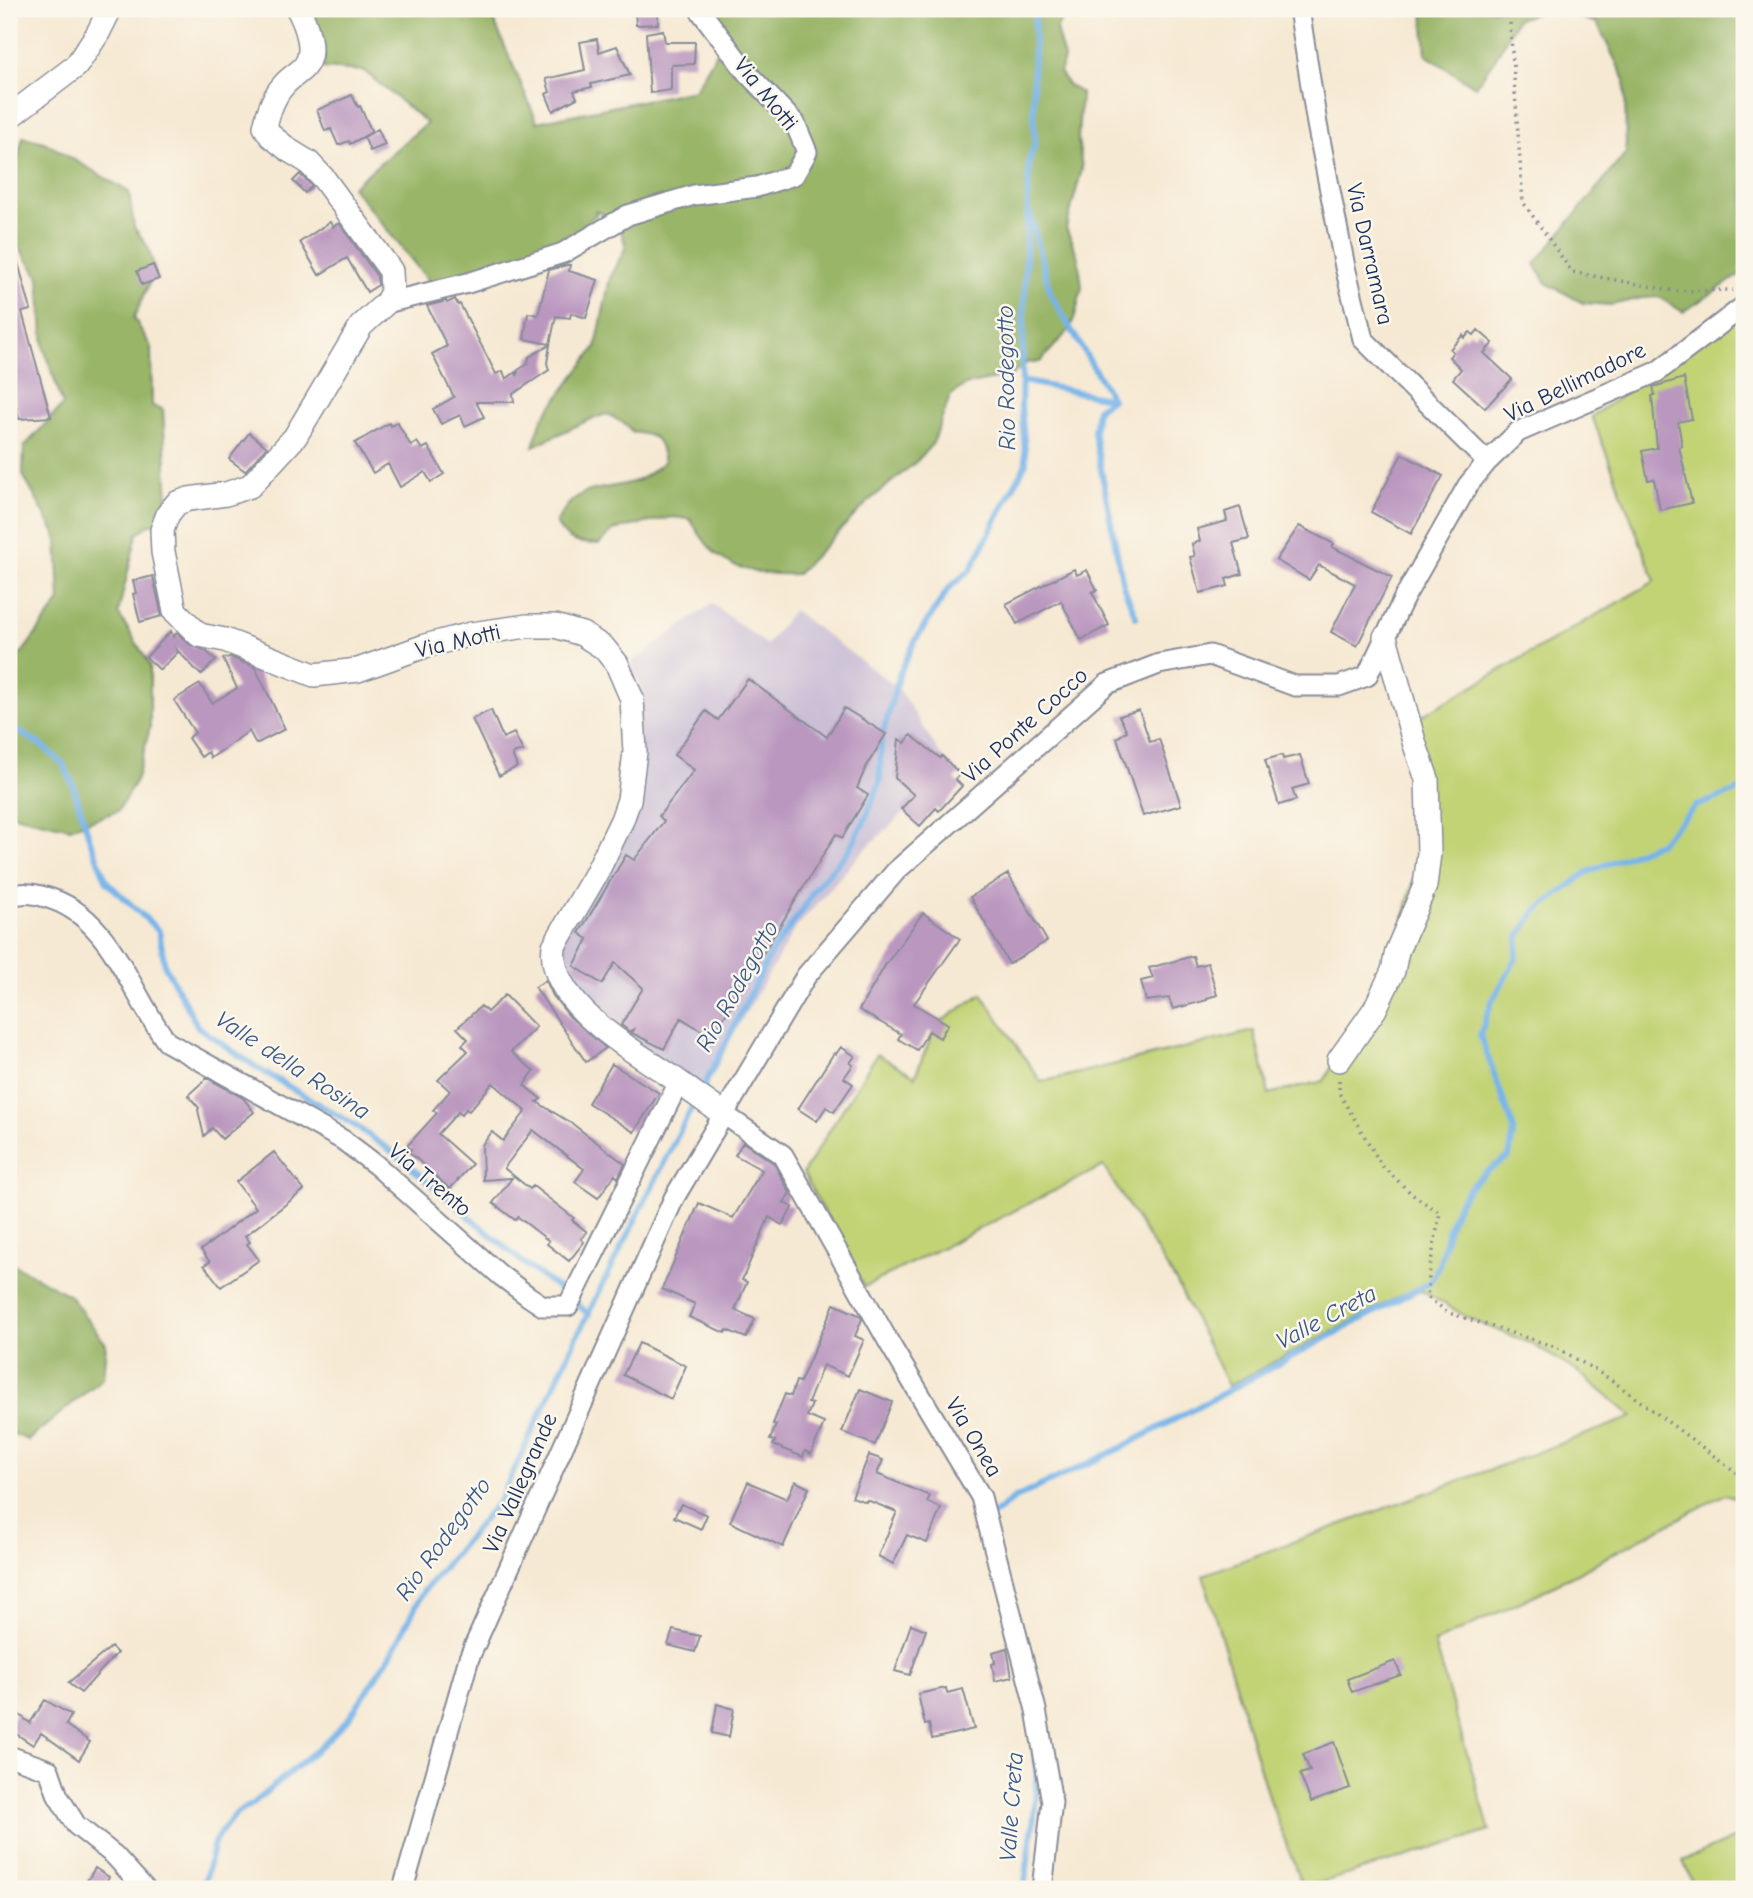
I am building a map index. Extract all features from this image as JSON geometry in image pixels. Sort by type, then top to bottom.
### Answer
[{"type":"street","points":[[9,117],[76,66],[110,9]]},
{"type":"street","points":[[298,9],[311,47],[309,58],[305,66],[282,87],[268,114],[265,127],[289,152],[308,162],[324,179],[391,271],[392,292],[386,303]]},
{"type":"street","name":"Via Motti","points":[[699,9],[748,74],[795,123],[807,152],[794,175],[757,187],[694,195],[628,215],[563,253],[468,283],[386,303],[361,326],[295,437],[250,486],[226,494],[177,503],[168,514],[162,530],[163,552],[175,611],[199,635],[225,640],[314,675],[358,670],[425,646],[471,634],[527,626],[555,626],[582,634],[604,648],[617,664],[632,699],[635,752],[629,800],[596,874],[554,946],[552,958],[556,972],[574,999],[600,1029],[716,1109]]},
{"type":"street","name":"Via Darramara","points":[[1298,9],[1345,267],[1363,339],[1487,462]]},
{"type":"street","name":"Via Bellimadore","points":[[1468,485],[1518,432],[1657,372],[1744,306]]},
{"type":"street","name":"Via Ponte Cocco","points":[[716,1109],[806,976],[896,872],[1107,684],[1159,664],[1210,655],[1295,686],[1339,685],[1367,676],[1404,598],[1468,485]]},
{"type":"street","points":[[1339,1060],[1375,1009],[1393,971],[1397,951],[1425,886],[1429,853],[1427,779],[1385,637]]},
{"type":"street","name":"Via Trento","points":[[9,897],[29,892],[70,906],[89,923],[113,952],[153,1024],[167,1042],[343,1140],[376,1165],[500,1275],[543,1306],[572,1298],[683,1086]]},
{"type":"street","name":"Via Vallegrande","points":[[403,1889],[469,1658],[716,1109]]},
{"type":"street","name":"Via Onea","points":[[716,1109],[783,1156],[981,1497],[1036,1710],[1052,1802],[1042,1889]]},
{"type":"street","points":[[9,1756],[49,1770],[58,1796],[76,1825],[114,1855],[145,1889]]},
{"type":"path","points":[[1509,9],[1523,202],[1572,272],[1675,291],[1744,290]]},
{"type":"path","points":[[1339,1060],[1339,1093],[1382,1166],[1413,1195],[1440,1213],[1427,1297],[1449,1313],[1556,1347],[1610,1378],[1744,1478]]},
{"type":"shaded area","points":[[712,604],[767,645],[793,610],[899,689],[950,770],[861,853],[795,929],[733,1035],[701,1097],[554,975],[566,920],[614,844],[635,724],[621,717],[641,687],[630,663]]},
{"type":"green space","points":[[310,9],[489,9],[537,122],[695,90],[726,36],[706,9],[1068,9],[1056,29],[1064,58],[1060,72],[1068,85],[1081,93],[1078,138],[1082,169],[1066,228],[1078,257],[1082,287],[1075,316],[1069,330],[1040,362],[1028,362],[1010,376],[965,385],[950,396],[933,443],[917,461],[871,499],[797,574],[756,572],[735,566],[709,547],[690,519],[672,517],[614,530],[599,544],[569,539],[556,523],[572,500],[590,491],[640,480],[664,462],[656,439],[632,432],[625,424],[607,414],[533,446],[542,419],[596,347],[610,278],[626,247],[618,220],[595,211],[596,215],[537,266],[436,290],[352,187],[427,123],[364,71],[323,68],[324,44]]},
{"type":"green space","points":[[1423,9],[1551,9],[1517,19],[1495,59],[1475,87],[1426,55]]},
{"type":"green space","points":[[1553,9],[1744,9],[1744,272],[1683,312],[1660,297],[1611,305],[1583,303],[1546,283],[1535,264],[1626,153],[1625,80],[1597,23]]},
{"type":"green space","points":[[23,137],[44,142],[129,192],[134,227],[148,247],[155,270],[134,318],[151,347],[152,406],[163,409],[168,504],[162,524],[150,524],[137,534],[118,613],[150,665],[150,727],[137,778],[118,811],[70,828],[9,814],[9,656],[22,653],[60,601],[57,537],[23,475],[24,447],[63,405],[44,348],[39,277],[9,232],[9,167],[18,157]]},
{"type":"green space","points":[[1744,315],[1744,1500],[1725,1494],[1541,1592],[1434,1643],[1490,1831],[1303,1888],[1267,1793],[1203,1575],[1633,1417],[1578,1372],[1530,1343],[1474,1321],[1422,1291],[1402,1295],[1228,1386],[1177,1283],[1103,1166],[864,1287],[803,1173],[877,1054],[915,1076],[936,1025],[982,994],[1041,1082],[1254,1031],[1269,1094],[1324,1081],[1396,949],[1426,830],[1416,719],[1655,581],[1592,416],[1657,370]]},
{"type":"green space","points":[[9,1262],[70,1296],[106,1344],[103,1378],[28,1440],[9,1432]]},
{"type":"green space","points":[[1744,1834],[1744,1889],[1695,1889],[1683,1861]]},
{"type":"building","points":[[635,9],[658,9],[658,24],[636,25]]},
{"type":"building","points":[[663,30],[665,42],[695,42],[694,64],[671,65],[671,90],[650,93],[646,33]]},
{"type":"building","points":[[597,39],[599,52],[617,46],[630,75],[574,91],[577,98],[553,111],[546,94],[550,92],[546,79],[585,70],[580,42]]},
{"type":"building","points":[[352,95],[372,132],[350,144],[349,141],[338,145],[331,129],[325,131],[317,110]]},
{"type":"building","points":[[378,129],[385,145],[370,151],[364,137]]},
{"type":"building","points":[[300,174],[312,186],[305,193],[293,181]]},
{"type":"building","points":[[330,222],[333,227],[339,223],[377,276],[378,285],[367,292],[347,258],[319,275],[300,242]]},
{"type":"building","points":[[9,248],[14,248],[31,310],[22,312],[51,417],[19,419],[9,374]]},
{"type":"building","points":[[153,265],[159,279],[142,285],[137,271]]},
{"type":"building","points":[[570,265],[569,271],[598,280],[586,318],[571,313],[570,318],[556,316],[550,344],[524,339],[528,313],[538,315],[549,270]]},
{"type":"building","points":[[455,299],[496,374],[503,371],[506,379],[516,372],[517,376],[518,370],[528,364],[529,357],[550,345],[547,363],[549,370],[513,394],[514,402],[476,402],[484,417],[465,426],[460,415],[441,424],[433,409],[454,397],[432,354],[447,346],[427,306]]},
{"type":"building","points":[[1478,330],[1493,343],[1484,353],[1512,379],[1485,408],[1453,379],[1461,369],[1449,357],[1453,352],[1450,349],[1463,335],[1465,338],[1470,332],[1474,335]]},
{"type":"building","points":[[1684,378],[1692,419],[1678,422],[1682,446],[1679,447],[1692,503],[1660,510],[1654,479],[1648,480],[1642,451],[1657,448],[1653,387]]},
{"type":"building","points":[[397,422],[411,446],[417,442],[422,449],[428,446],[444,474],[431,482],[425,472],[400,487],[388,464],[373,473],[355,443],[389,423],[391,426]]},
{"type":"building","points":[[249,433],[267,447],[245,471],[229,459]]},
{"type":"building","points":[[1402,454],[1443,476],[1411,534],[1371,512]]},
{"type":"building","points":[[1240,507],[1249,539],[1233,543],[1242,574],[1226,579],[1228,586],[1200,593],[1190,557],[1195,556],[1192,544],[1200,541],[1197,529],[1227,521],[1225,512]]},
{"type":"building","points":[[1299,526],[1334,544],[1332,547],[1392,577],[1357,646],[1331,632],[1355,584],[1319,565],[1309,580],[1276,560]]},
{"type":"building","points":[[1074,569],[1077,575],[1087,570],[1097,590],[1092,592],[1109,625],[1081,640],[1061,601],[1017,624],[1006,604]]},
{"type":"building","points":[[153,576],[162,616],[140,622],[133,594],[136,593],[133,581]]},
{"type":"building","points":[[171,631],[173,637],[177,633],[190,645],[206,651],[216,660],[201,675],[176,649],[177,653],[160,670],[146,657]]},
{"type":"building","points":[[230,657],[255,667],[285,729],[256,744],[249,731],[211,758],[208,752],[201,757],[188,738],[195,733],[174,700],[200,684],[212,703],[237,688],[223,659]]},
{"type":"building","points":[[748,679],[827,737],[844,708],[886,734],[857,788],[868,795],[842,838],[836,834],[712,1037],[681,1018],[664,1049],[632,1033],[635,1028],[630,1032],[621,1025],[643,988],[615,963],[602,984],[574,966],[588,939],[579,933],[626,855],[634,860],[664,821],[659,816],[694,770],[674,755],[706,711],[718,720]]},
{"type":"building","points":[[491,710],[503,738],[514,733],[523,751],[512,754],[517,767],[499,776],[472,719]]},
{"type":"building","points":[[1139,710],[1150,742],[1159,739],[1181,805],[1143,816],[1117,738],[1127,731],[1119,716]]},
{"type":"building","points":[[911,735],[940,758],[942,756],[960,774],[955,779],[962,786],[939,811],[936,808],[920,826],[901,809],[914,795],[895,778],[899,739],[905,743]]},
{"type":"building","points":[[1282,755],[1283,759],[1300,755],[1309,784],[1292,789],[1296,800],[1279,805],[1265,760]]},
{"type":"building","points":[[1008,874],[1047,941],[1009,964],[970,897]]},
{"type":"building","points":[[923,913],[960,939],[914,1004],[948,1024],[940,1038],[929,1031],[917,1050],[898,1039],[901,1034],[859,1010],[886,964]]},
{"type":"building","points":[[1193,956],[1196,966],[1208,963],[1217,995],[1173,1009],[1169,998],[1146,1001],[1141,981],[1153,978],[1149,968]]},
{"type":"building","points":[[546,980],[553,996],[569,1016],[606,1048],[586,1062],[535,987]]},
{"type":"building","points":[[505,995],[536,1027],[511,1052],[534,1071],[524,1085],[541,1099],[537,1102],[574,1125],[625,1164],[618,1178],[615,1175],[598,1198],[575,1182],[584,1169],[533,1130],[504,1168],[530,1189],[533,1186],[574,1218],[572,1220],[587,1232],[581,1239],[584,1242],[569,1261],[518,1217],[515,1220],[493,1203],[512,1178],[483,1180],[482,1145],[492,1132],[503,1141],[526,1111],[493,1083],[469,1111],[466,1109],[461,1115],[458,1112],[438,1134],[472,1164],[450,1189],[409,1152],[411,1149],[407,1146],[437,1113],[433,1110],[450,1091],[438,1080],[468,1051],[462,1045],[468,1039],[457,1028],[481,1006],[487,1012]]},
{"type":"building","points":[[841,1047],[855,1056],[850,1063],[853,1065],[844,1078],[853,1084],[834,1112],[826,1107],[817,1121],[798,1109],[834,1053]]},
{"type":"building","points":[[612,1064],[659,1093],[634,1132],[588,1103]]},
{"type":"building","points":[[207,1078],[243,1098],[254,1112],[222,1139],[212,1128],[204,1136],[199,1108],[188,1095]]},
{"type":"building","points":[[743,1142],[774,1163],[790,1193],[784,1203],[793,1207],[782,1225],[769,1217],[742,1280],[747,1282],[735,1310],[755,1319],[746,1338],[727,1330],[725,1333],[689,1317],[695,1304],[662,1289],[699,1203],[733,1218],[762,1170],[735,1155]]},
{"type":"building","points":[[274,1152],[304,1190],[245,1236],[250,1242],[247,1244],[259,1260],[221,1287],[204,1265],[210,1262],[201,1250],[256,1208],[236,1182]]},
{"type":"building","points":[[834,1304],[859,1315],[862,1319],[855,1336],[864,1340],[848,1376],[823,1365],[808,1403],[812,1404],[807,1416],[824,1423],[811,1454],[805,1451],[803,1457],[773,1445],[775,1441],[770,1440],[776,1425],[773,1424],[785,1394],[791,1396],[796,1381],[800,1382]]},
{"type":"building","points":[[639,1343],[686,1366],[671,1399],[623,1375]]},
{"type":"building","points":[[860,1389],[892,1402],[875,1445],[842,1432]]},
{"type":"building","points":[[869,1455],[883,1460],[877,1474],[930,1496],[927,1502],[941,1508],[927,1543],[907,1535],[893,1564],[878,1556],[897,1512],[852,1497]]},
{"type":"building","points":[[795,1481],[809,1488],[783,1547],[730,1522],[748,1482],[787,1499]]},
{"type":"building","points":[[681,1504],[707,1515],[701,1529],[674,1517]]},
{"type":"building","points":[[911,1624],[926,1630],[910,1675],[895,1671]]},
{"type":"building","points":[[673,1630],[700,1636],[695,1652],[668,1645]]},
{"type":"building","points":[[111,1647],[117,1653],[81,1693],[68,1683]]},
{"type":"building","points":[[1007,1648],[1012,1677],[995,1681],[993,1652]]},
{"type":"building","points":[[1395,1661],[1401,1675],[1352,1692],[1347,1679]]},
{"type":"building","points":[[946,1688],[947,1693],[963,1689],[974,1729],[932,1739],[929,1724],[925,1725],[918,1694]]},
{"type":"building","points":[[45,1700],[71,1715],[66,1725],[90,1742],[79,1760],[41,1733],[33,1745],[9,1729],[9,1722],[16,1712],[30,1723]]},
{"type":"building","points":[[717,1704],[734,1709],[729,1737],[712,1733]]},
{"type":"building","points":[[1334,1742],[1350,1788],[1311,1802],[1300,1774],[1310,1771],[1303,1754]]},
{"type":"building","points":[[95,1868],[109,1877],[101,1889],[87,1881]]},
{"type":"waterway","name":"Rio Rodegotto","points":[[701,1092],[772,951],[815,889],[849,850],[864,822],[880,782],[881,740],[900,672],[916,639],[949,588],[971,569],[1026,463],[1021,406],[1029,162],[1035,143],[1035,9]]},
{"type":"waterway","points":[[1030,214],[1051,295],[1112,399]]},
{"type":"waterway","points":[[1022,381],[1112,399]]},
{"type":"waterway","points":[[1112,399],[1097,409],[1094,432],[1123,585],[1136,617]]},
{"type":"waterway","name":"Valle della Rosina","points":[[9,725],[44,747],[64,765],[107,882],[159,931],[165,966],[198,1027],[259,1069],[354,1125],[394,1153],[589,1315]]},
{"type":"waterway","name":"Valle Creta","points":[[990,1517],[1015,1498],[1125,1446],[1429,1283],[1438,1267],[1450,1223],[1461,1199],[1486,1172],[1509,1157],[1514,1129],[1480,1035],[1492,1001],[1516,959],[1519,936],[1535,912],[1586,873],[1659,843],[1696,806],[1742,789],[1744,785]]},
{"type":"waterway","name":"Rio Rodegotto","points":[[203,1889],[214,1843],[220,1833],[236,1814],[252,1804],[321,1746],[349,1718],[391,1654],[423,1592],[500,1500],[581,1328],[695,1101]]},
{"type":"waterway","name":"Valle Creta","points":[[1024,1889],[1034,1817],[1037,1780],[1035,1755]]}]
